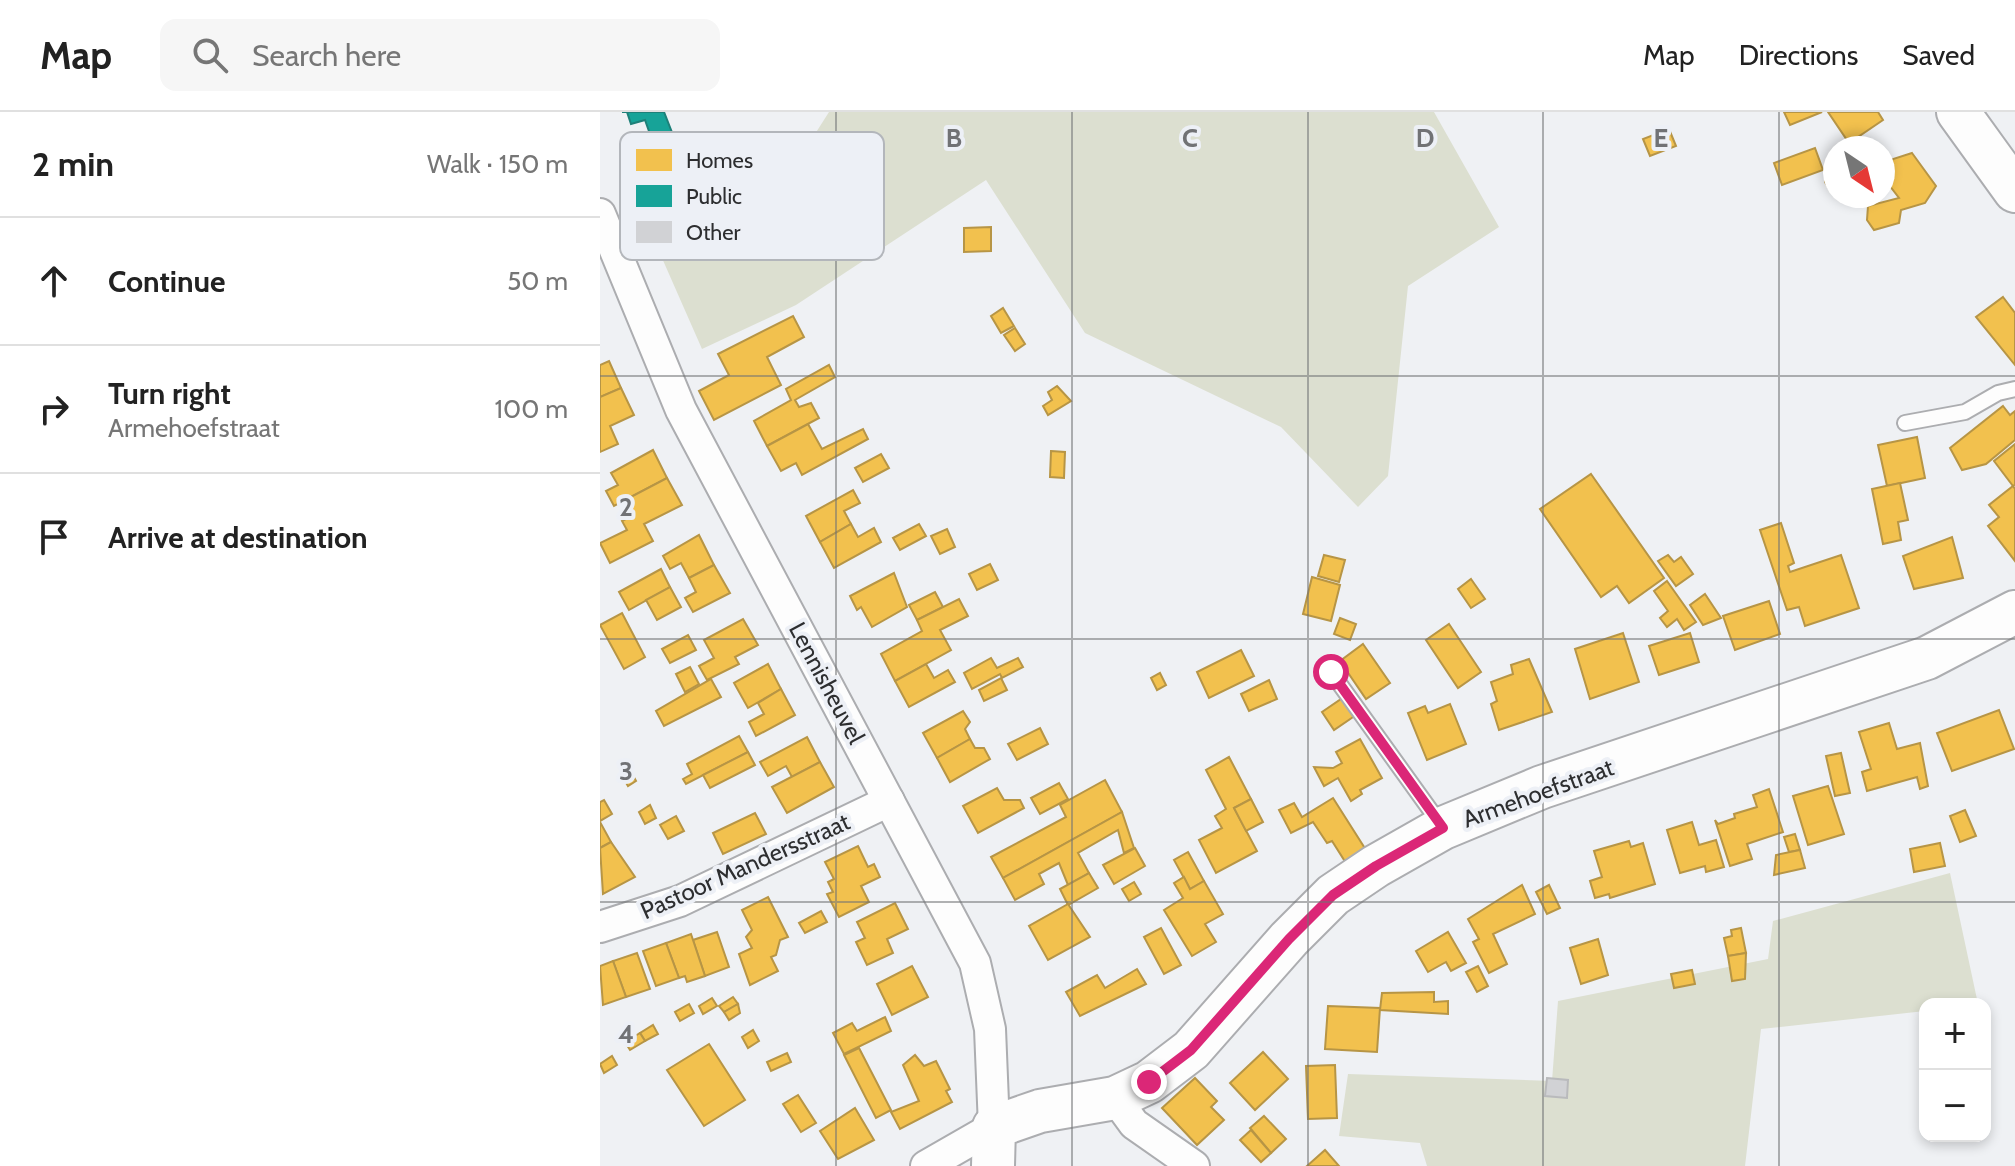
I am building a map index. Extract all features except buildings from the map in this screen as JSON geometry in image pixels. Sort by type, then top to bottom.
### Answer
[{"type":"street","points":[[1958,112],[2015,191]]},
{"type":"street","name":"Lennisheuvel","points":[[600,214],[681,410],[975,963],[990,1029],[993,1146]]},
{"type":"street","name":"Armehoefstraat","points":[[993,1146],[1040,1111],[1115,1098],[1149,1082],[1191,1050],[1289,939],[1333,895],[1443,828],[1542,787],[1927,658],[2015,612]]},
{"type":"street","name":"Pastoor Mandersstraat","points":[[600,927],[680,901],[889,801]]},
{"type":"street","points":[[1115,1098],[1134,1124],[1194,1166]]},
{"type":"street","points":[[926,1166],[993,1146]]},
{"type":"lane","points":[[1905,423],[1965,412],[1998,393],[2015,389]]},
{"type":"lane","points":[[1331,672],[1443,828]]},
{"type":"shaded area","points":[[829,112],[1434,112],[1499,227],[1408,286],[1388,476],[1358,507],[1281,427],[1085,333],[986,180],[884,247],[884,132],[816,132]]},
{"type":"shaded area","points":[[663,260],[864,260],[796,305],[702,349]]},
{"type":"shaded area","points":[[1950,873],[1977,998],[1919,998],[1919,1012],[1761,1029],[1745,1166],[1427,1166],[1420,1143],[1339,1136],[1348,1074],[1552,1081],[1558,1001],[1768,959],[1773,921]]},
{"type":"route","points":[[1149,1082],[1191,1050],[1289,939],[1333,895],[1443,828],[1331,672]]}]
